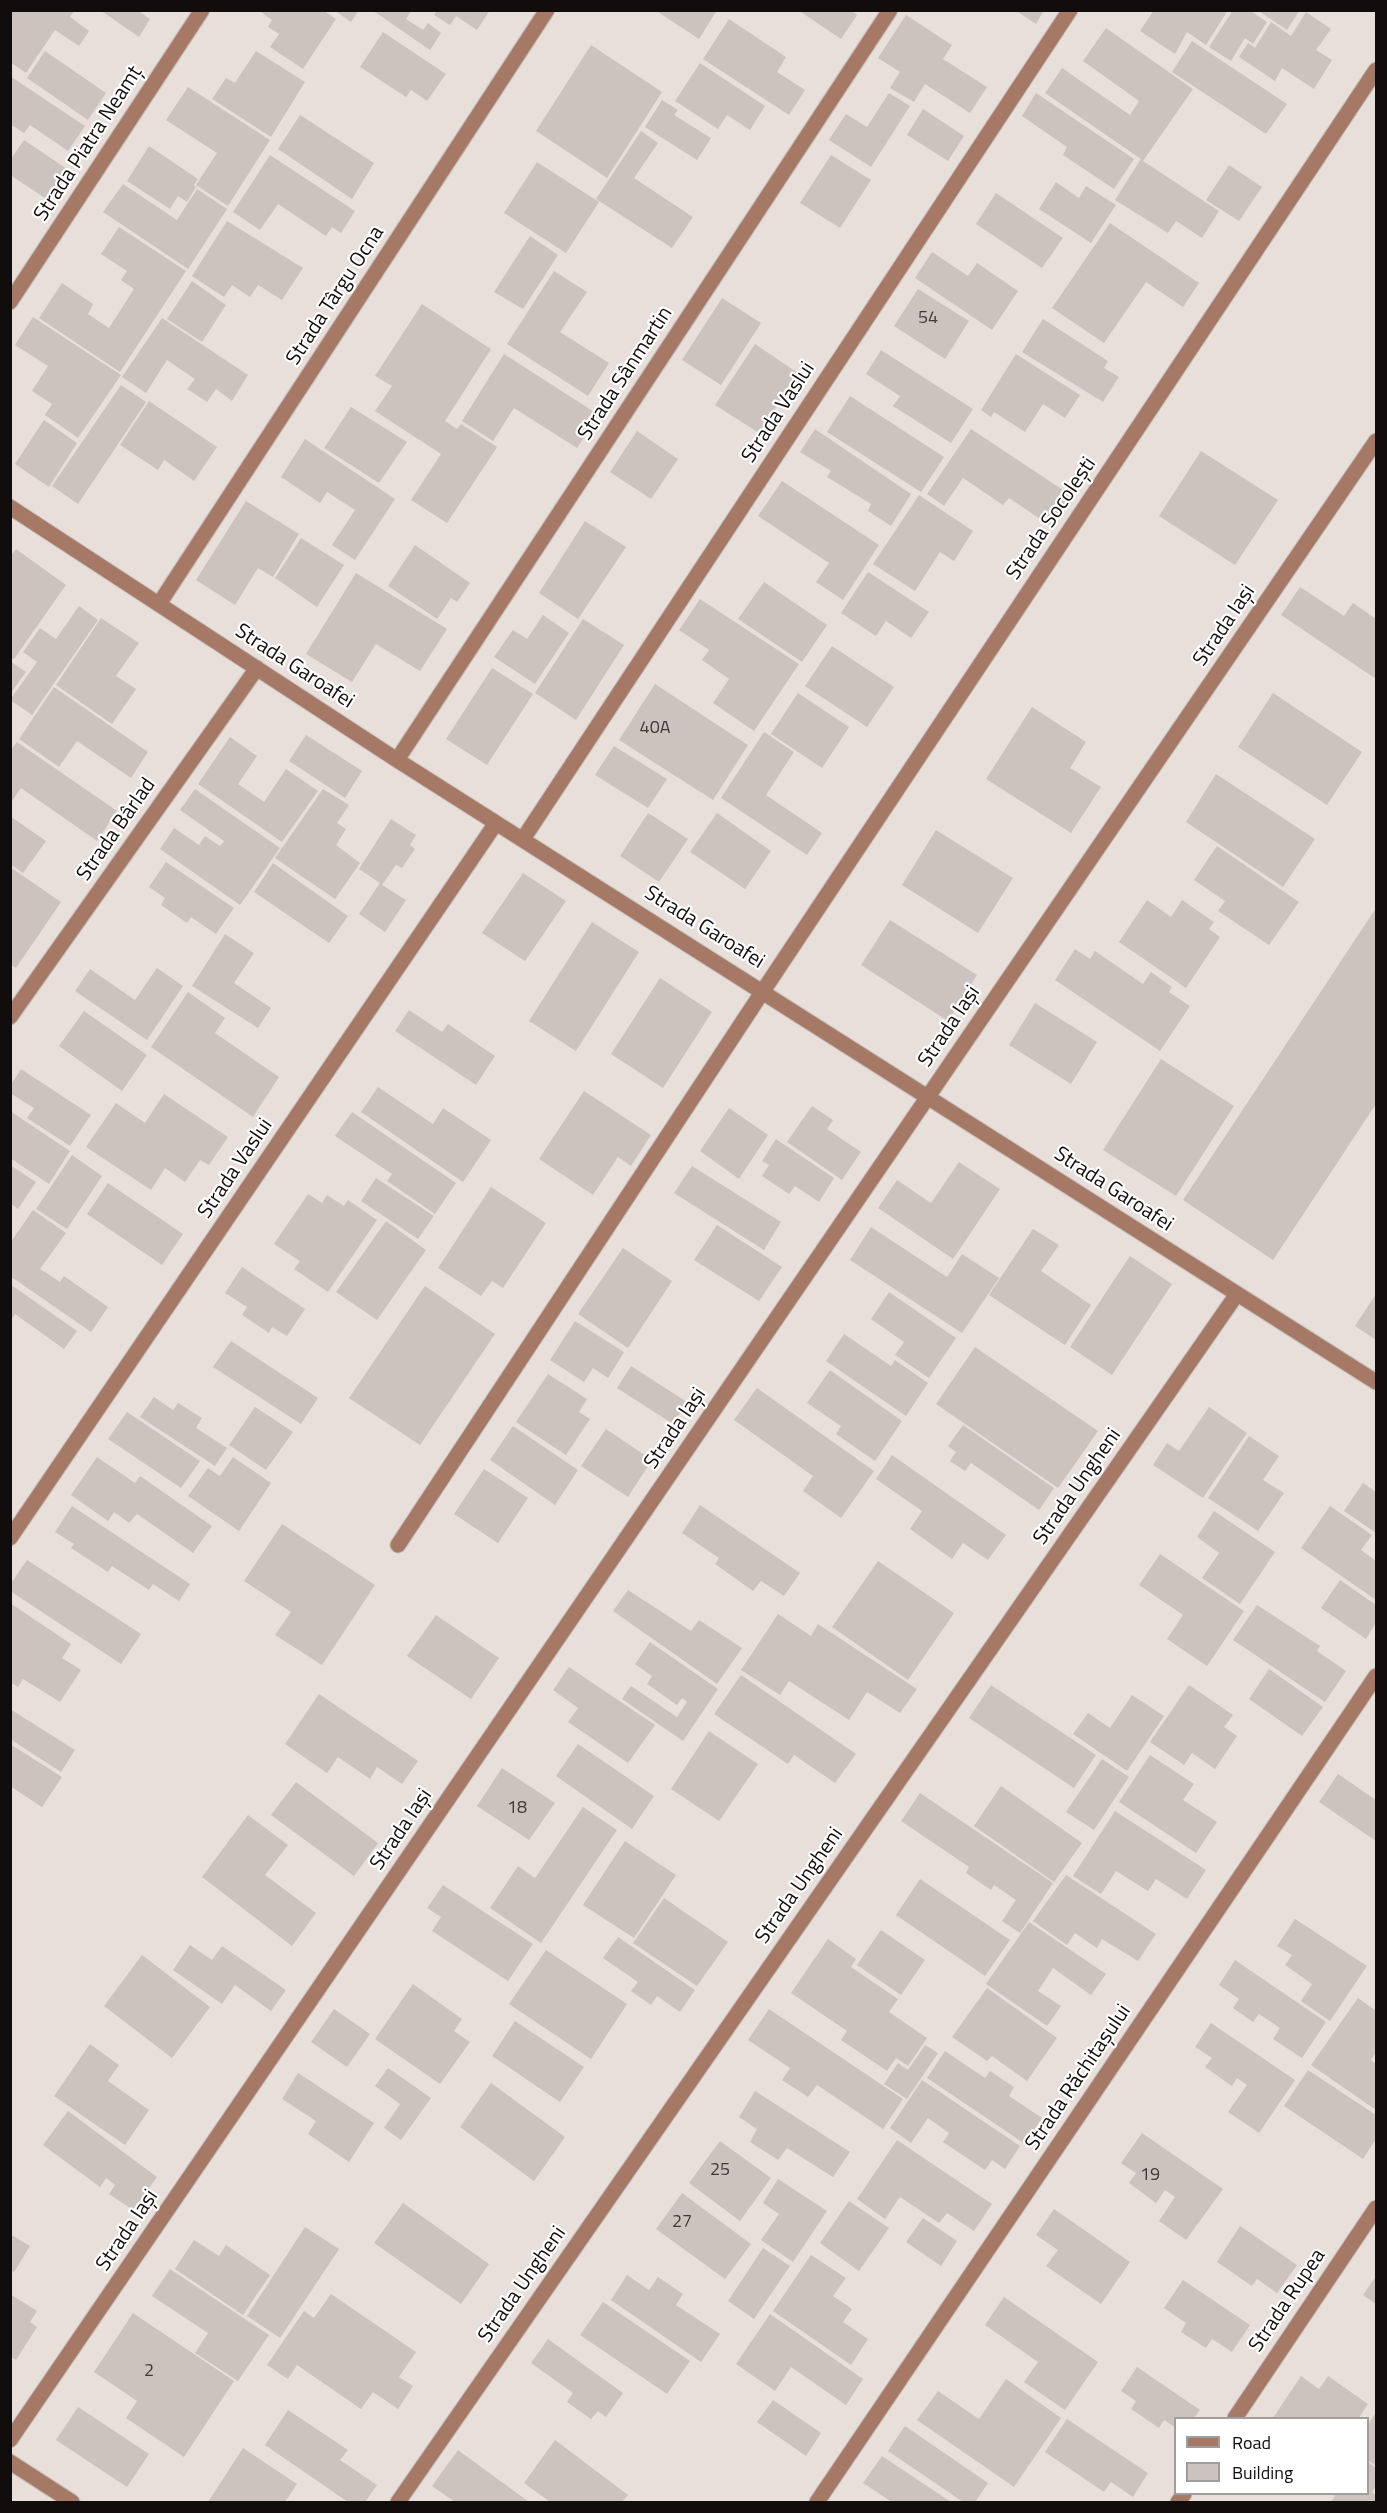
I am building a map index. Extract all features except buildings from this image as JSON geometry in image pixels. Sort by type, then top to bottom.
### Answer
[{"type":"street","name":"Strada Piatra Neamț","points":[[10,302],[202,10]]},
{"type":"street","name":"Strada Târgu Ocna","points":[[159,604],[548,10]]},
{"type":"street","name":"Strada Sânmartin","points":[[397,760],[890,10]]},
{"type":"street","name":"Strada Vaslui","points":[[523,839],[1070,10]]},
{"type":"street","name":"Strada Socolești","points":[[398,1545],[763,991],[1377,70]]},
{"type":"street","name":"Strada Iași","points":[[10,2440],[1377,441]]},
{"type":"street","name":"Strada Garoafei","points":[[10,507],[397,760],[1377,1382]]},
{"type":"street","name":"Strada Bârlad","points":[[10,1017],[257,668]]},
{"type":"street","name":"Strada Vaslui","points":[[10,1538],[496,823]]},
{"type":"street","name":"Strada Ungheni","points":[[398,2502],[1237,1294]]},
{"type":"street","name":"Strada Răchitașului","points":[[817,2502],[1377,1676]]},
{"type":"street","name":"Strada Rupea","points":[[1235,2417],[1377,2208]]},
{"type":"street","points":[[10,2462],[72,2502]]}]
